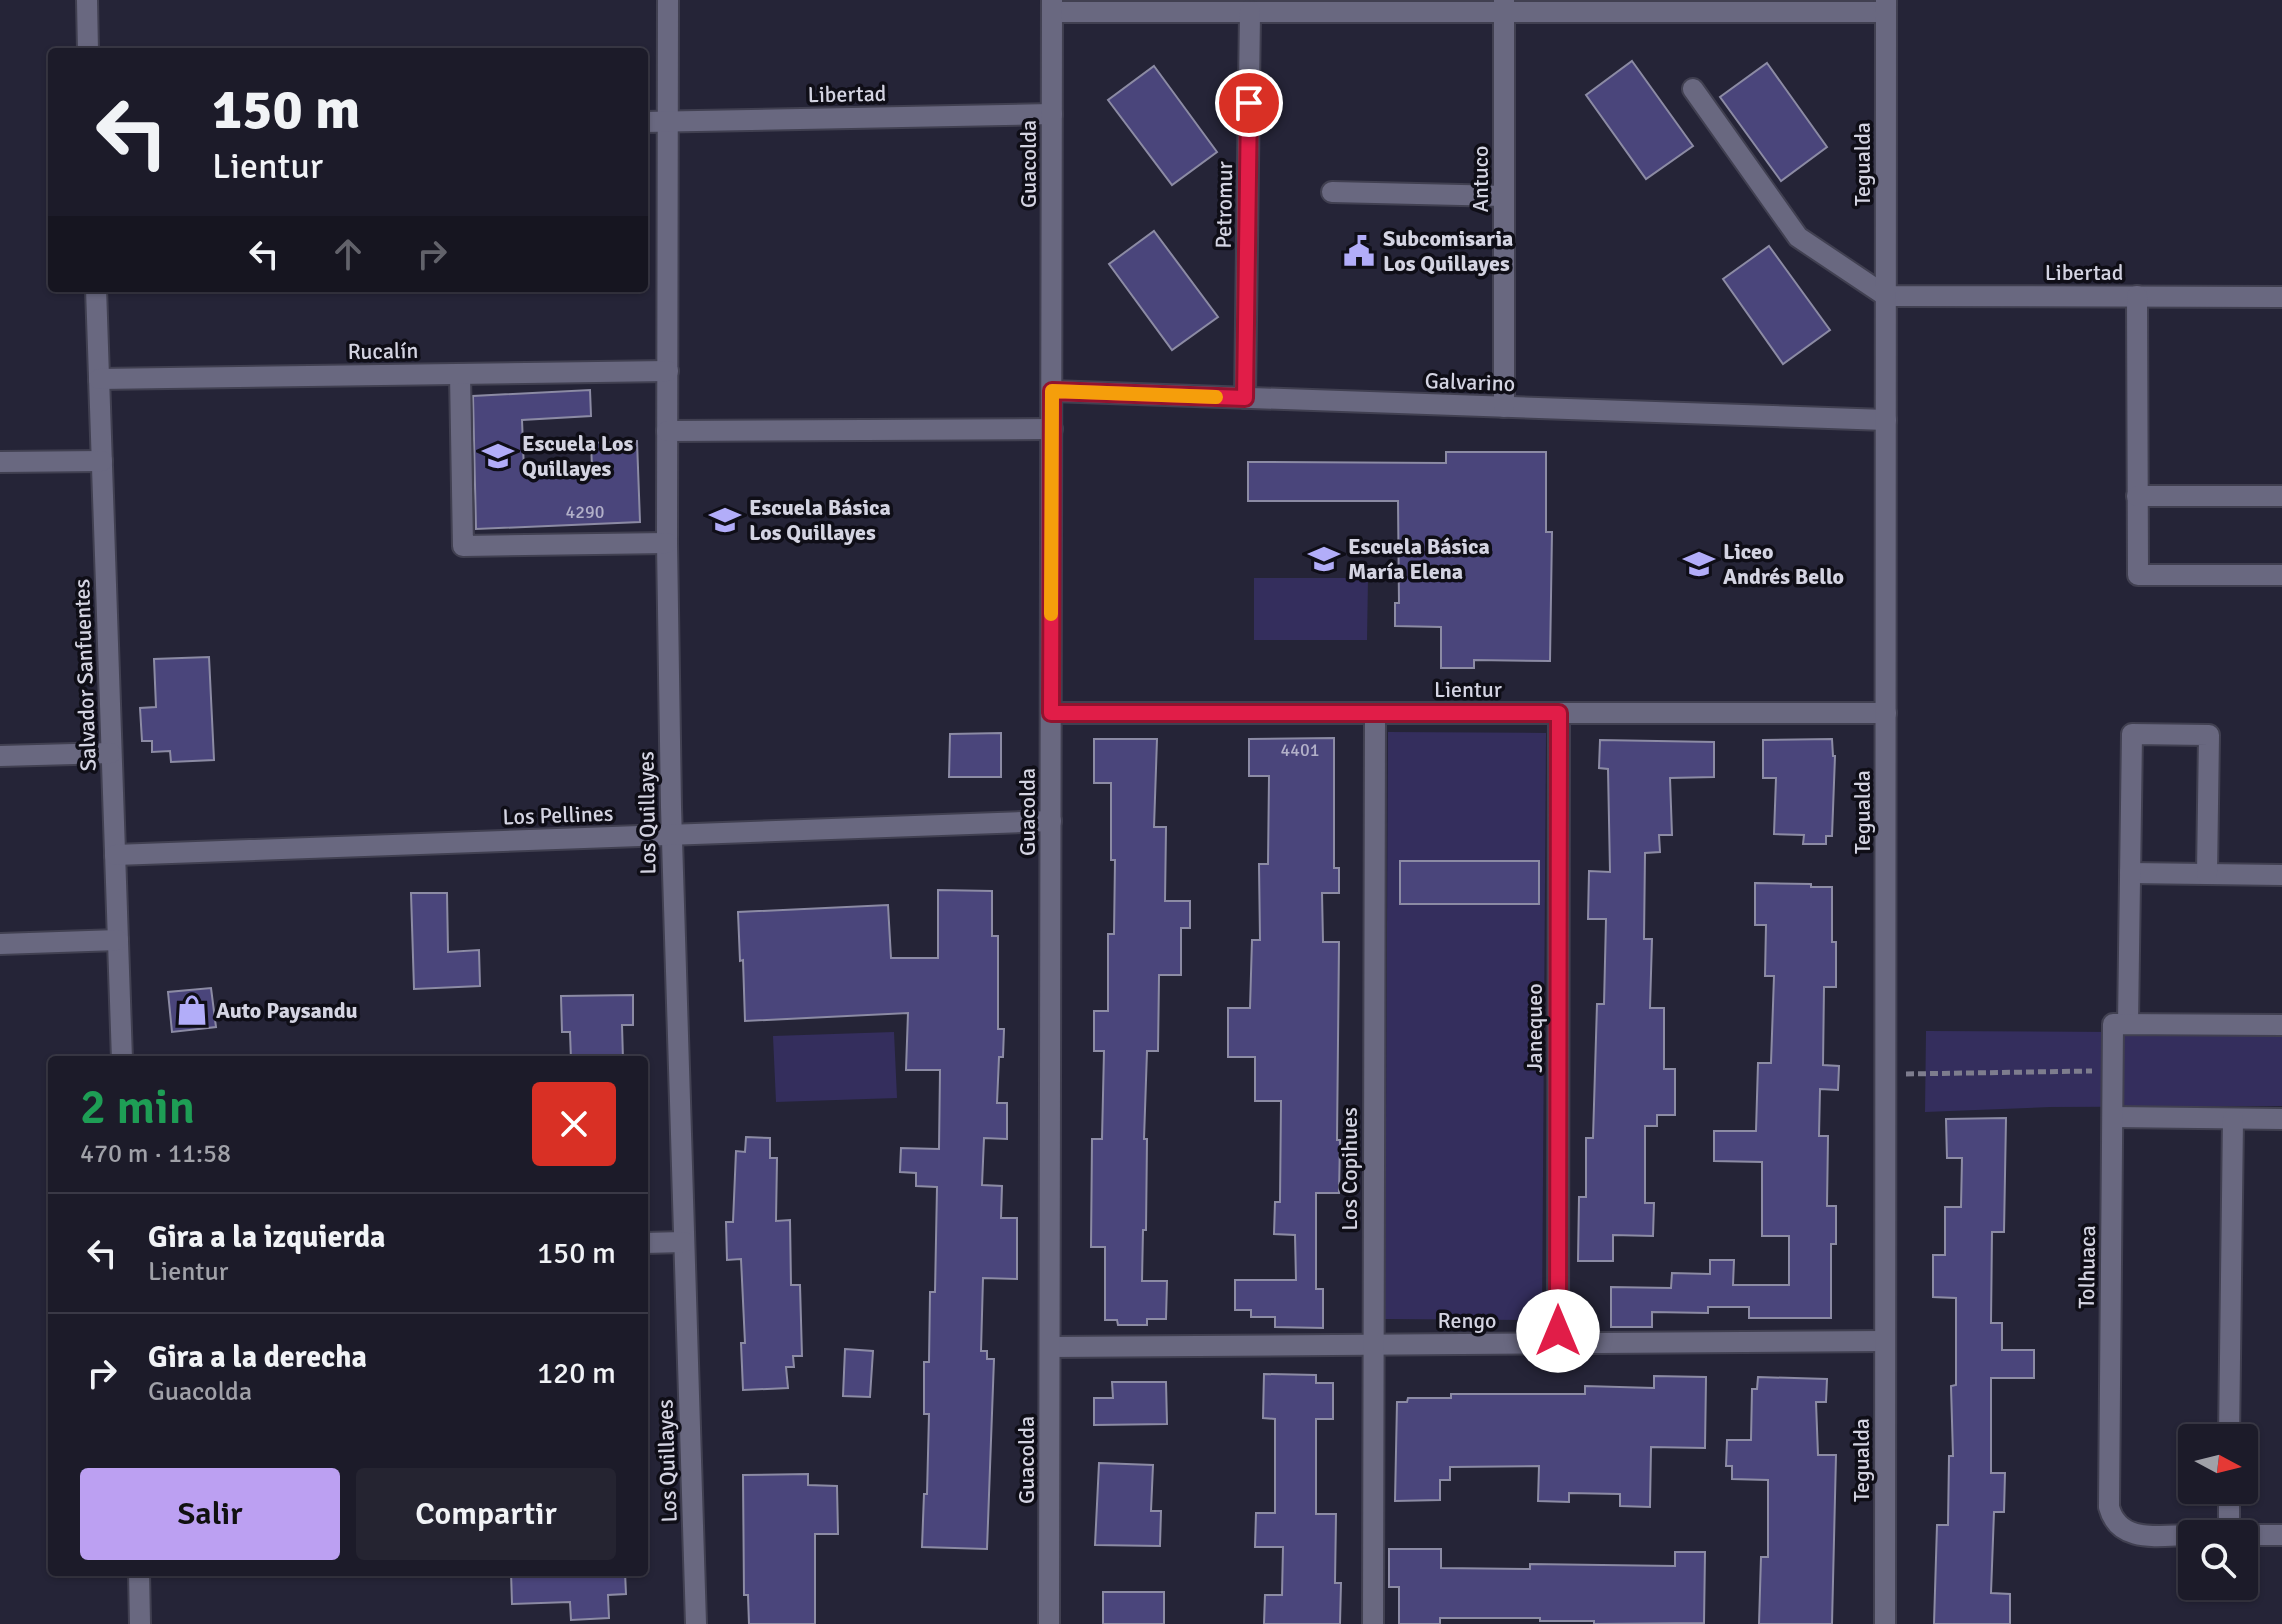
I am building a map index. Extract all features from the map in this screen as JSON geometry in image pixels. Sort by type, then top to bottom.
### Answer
[{"type":"street","points":[[87,0],[88,48]]},
{"type":"street","name":"Los Quillayes","points":[[668,0],[667,543],[671,835],[696,1624]]},
{"type":"street","points":[[1052,6],[1250,12],[1504,6],[1886,6]]},
{"type":"street","name":"Guacolda","points":[[1049,1624],[1052,6]]},
{"type":"street","name":"Antuco","points":[[1504,6],[1504,407]]},
{"type":"street","name":"Tegualda","points":[[1885,1624],[1886,6]]},
{"type":"street","name":"Petromur","points":[[1245,398],[1250,12]]},
{"type":"street","points":[[1693,89],[1798,237],[1886,296]]},
{"type":"street","name":"Libertad","points":[[648,122],[1052,114]]},
{"type":"street","points":[[1332,192],[1504,196]]},
{"type":"street","name":"Salvador Sanfuentes","points":[[96,292],[122,1056]]},
{"type":"street","name":"Libertad","points":[[1886,296],[2282,297]]},
{"type":"street","points":[[2137,296],[2138,575],[2282,575]]},
{"type":"street","name":"Rucalín","points":[[99,379],[668,371]]},
{"type":"street","points":[[460,374],[463,546],[667,543]]},
{"type":"street","name":"Galvarino","points":[[1052,391],[1886,420]]},
{"type":"street","points":[[667,431],[1052,429]]},
{"type":"street","points":[[0,462],[102,461]]},
{"type":"street","points":[[2137,496],[2282,496]]},
{"type":"street","name":"Lientur","points":[[1051,713],[1886,713]]},
{"type":"street","name":"Janequeo","points":[[1558,1343],[1559,713]]},
{"type":"street","name":"Los Copihues","points":[[1373,1624],[1375,714]]},
{"type":"street","points":[[2207,874],[2209,735],[2132,734],[2128,1024],[2282,1025]]},
{"type":"street","points":[[0,756],[111,753]]},
{"type":"street","name":"Los Pellines","points":[[115,855],[1051,821]]},
{"type":"street","points":[[2130,873],[2282,875]]},
{"type":"street","points":[[0,944],[118,940]]},
{"type":"street","name":"Tolhuaca","points":[[2128,1024],[2113,1024],[2108,1499],[2115,1523],[2132,1534],[2178,1535]]},
{"type":"street","points":[[2113,1117],[2282,1119]]},
{"type":"street","points":[[2229,1424],[2233,1119]]},
{"type":"street","points":[[648,1243],[684,1242]]},
{"type":"street","name":"Rengo","points":[[1050,1347],[1885,1341]]},
{"type":"street","points":[[2258,1535],[2282,1535]]},
{"type":"street","points":[[139,1576],[140,1624]]},
{"type":"path","points":[[1885,1074],[2113,1071]]},
{"type":"shaded area","points":[[1254,578],[1368,578],[1367,640],[1254,640]]},
{"type":"shaded area","points":[[1388,732],[1546,733],[1542,1320],[1385,1319]]},
{"type":"shaded area","points":[[1926,1031],[2282,1033],[2282,1106],[2050,1107],[1925,1112]]},
{"type":"shaded area","points":[[894,1032],[897,1098],[776,1102],[773,1036]]},
{"type":"building","points":[[1632,61],[1693,146],[1646,179],[1586,95]]},
{"type":"building","points":[[1767,63],[1827,147],[1781,181],[1720,97]]},
{"type":"building","points":[[1154,66],[1217,152],[1172,185],[1108,100]]},
{"type":"building","points":[[1154,231],[1218,317],[1172,350],[1109,264]]},
{"type":"building","points":[[1769,246],[1830,330],[1783,364],[1723,279]]},
{"type":"building","name":"Escuela Los Quillayes","points":[[590,390],[591,416],[522,420],[524,471],[592,468],[591,443],[637,441],[640,522],[476,529],[473,396]]},
{"type":"building","points":[[1446,452],[1546,452],[1546,532],[1552,532],[1550,661],[1474,660],[1474,668],[1441,668],[1441,627],[1395,626],[1395,603],[1399,603],[1398,501],[1248,501],[1248,462],[1446,463]]},
{"type":"building","points":[[209,657],[214,760],[171,762],[170,751],[152,752],[152,741],[142,741],[140,708],[156,707],[154,659]]},
{"type":"building","points":[[1001,733],[1001,777],[949,777],[950,734]]},
{"type":"building","points":[[1334,738],[1334,868],[1339,868],[1339,893],[1322,893],[1323,942],[1339,942],[1339,1193],[1316,1193],[1316,1289],[1323,1289],[1323,1328],[1275,1327],[1275,1317],[1251,1317],[1251,1310],[1235,1310],[1235,1280],[1296,1280],[1295,1235],[1274,1234],[1275,1202],[1280,1202],[1281,1101],[1255,1101],[1255,1057],[1228,1057],[1228,1008],[1250,1008],[1252,940],[1260,940],[1259,864],[1268,864],[1269,776],[1249,776],[1249,739]]},
{"type":"building","points":[[1094,739],[1157,739],[1154,827],[1166,827],[1165,901],[1190,901],[1190,928],[1181,928],[1181,975],[1159,975],[1158,1051],[1147,1051],[1144,1139],[1147,1139],[1146,1230],[1143,1230],[1142,1281],[1167,1281],[1166,1319],[1147,1319],[1147,1325],[1118,1325],[1117,1320],[1105,1320],[1105,1247],[1091,1247],[1092,1139],[1102,1139],[1104,1051],[1094,1051],[1094,1011],[1108,1011],[1108,934],[1114,934],[1115,860],[1111,860],[1111,783],[1094,783]]},
{"type":"building","points":[[1832,739],[1835,756],[1832,836],[1826,836],[1826,844],[1803,844],[1804,835],[1774,834],[1776,778],[1763,778],[1763,740]]},
{"type":"building","points":[[1600,740],[1714,742],[1714,777],[1670,778],[1672,835],[1659,835],[1660,852],[1645,853],[1644,939],[1652,939],[1650,1008],[1664,1008],[1664,1069],[1675,1069],[1675,1115],[1657,1115],[1657,1126],[1645,1126],[1645,1203],[1654,1203],[1653,1236],[1613,1235],[1613,1261],[1578,1261],[1579,1197],[1586,1197],[1586,1138],[1593,1138],[1597,1004],[1604,1004],[1606,919],[1588,919],[1589,871],[1610,872],[1608,769],[1599,768]]},
{"type":"building","points":[[1400,861],[1539,861],[1539,904],[1400,904]]},
{"type":"building","points":[[1755,883],[1832,887],[1836,987],[1824,987],[1823,1065],[1839,1066],[1838,1090],[1820,1089],[1819,1136],[1828,1136],[1827,1206],[1836,1206],[1836,1244],[1831,1244],[1831,1318],[1749,1318],[1749,1307],[1708,1307],[1708,1313],[1652,1312],[1652,1327],[1611,1327],[1611,1287],[1671,1288],[1672,1273],[1710,1274],[1710,1260],[1734,1260],[1733,1285],[1789,1285],[1789,1236],[1762,1236],[1762,1162],[1714,1161],[1714,1131],[1756,1131],[1758,1063],[1771,1063],[1774,976],[1765,976],[1766,925],[1755,925]]},
{"type":"building","points":[[938,890],[992,891],[992,936],[998,936],[998,1029],[1004,1029],[997,1103],[1007,1103],[1007,1139],[984,1138],[982,1185],[1002,1186],[1001,1218],[1017,1218],[1017,1279],[983,1278],[981,1351],[987,1351],[987,1359],[994,1359],[987,1549],[922,1547],[929,1414],[924,1414],[924,1362],[929,1362],[930,1292],[935,1292],[937,1187],[916,1186],[916,1173],[900,1172],[901,1148],[939,1149],[940,1070],[906,1070],[908,1013],[745,1021],[743,960],[740,961],[738,912],[888,905],[891,958],[938,958]]},
{"type":"building","points":[[411,893],[447,893],[448,952],[479,950],[480,986],[414,989]]},
{"type":"building","name":"Auto Paysandu","points":[[211,988],[216,1027],[172,1032],[168,992]]},
{"type":"building","points":[[633,995],[633,1025],[622,1025],[623,1056],[571,1056],[570,1032],[562,1032],[561,996]]},
{"type":"building","points":[[2006,1118],[2004,1232],[1992,1232],[1991,1323],[2002,1323],[2002,1350],[2034,1350],[2034,1378],[1991,1378],[1991,1473],[2005,1473],[2004,1512],[1994,1512],[1991,1593],[2010,1594],[2010,1624],[1934,1624],[1937,1525],[1948,1525],[1949,1456],[1953,1456],[1951,1386],[1956,1385],[1956,1298],[1933,1297],[1933,1255],[1945,1255],[1945,1207],[1961,1207],[1962,1158],[1947,1158],[1946,1119]]},
{"type":"building","points":[[746,1137],[770,1138],[770,1158],[777,1158],[776,1221],[790,1220],[791,1285],[800,1285],[802,1356],[793,1356],[794,1367],[786,1367],[788,1388],[743,1390],[741,1343],[745,1343],[741,1259],[727,1260],[726,1222],[733,1222],[736,1151],[745,1152]]},
{"type":"building","points":[[845,1349],[873,1351],[870,1397],[843,1396]]},
{"type":"building","points":[[1264,1374],[1316,1375],[1316,1383],[1333,1383],[1333,1419],[1316,1419],[1316,1514],[1336,1514],[1335,1583],[1341,1583],[1340,1624],[1264,1624],[1265,1595],[1282,1595],[1283,1547],[1255,1547],[1256,1513],[1275,1513],[1275,1419],[1263,1418]]},
{"type":"building","points":[[1654,1376],[1706,1377],[1705,1448],[1651,1447],[1650,1507],[1620,1506],[1620,1494],[1569,1493],[1569,1502],[1538,1501],[1539,1466],[1450,1467],[1450,1480],[1440,1480],[1440,1500],[1395,1501],[1397,1402],[1407,1402],[1408,1398],[1451,1398],[1451,1394],[1585,1394],[1585,1386],[1654,1388]]},
{"type":"building","points":[[1758,1377],[1827,1379],[1826,1402],[1816,1402],[1818,1455],[1836,1455],[1832,1624],[1759,1624],[1761,1557],[1768,1557],[1768,1480],[1732,1479],[1732,1466],[1726,1466],[1727,1440],[1751,1440],[1752,1389],[1757,1389]]},
{"type":"building","points":[[1112,1382],[1166,1382],[1167,1424],[1094,1425],[1094,1398],[1113,1398]]},
{"type":"building","points":[[1099,1463],[1153,1465],[1151,1511],[1161,1511],[1160,1546],[1095,1545]]},
{"type":"building","points":[[808,1474],[808,1485],[837,1486],[838,1534],[815,1534],[815,1624],[749,1624],[748,1595],[744,1595],[743,1475]]},
{"type":"building","points":[[1389,1549],[1441,1549],[1441,1568],[1530,1569],[1530,1564],[1675,1566],[1675,1552],[1705,1552],[1704,1623],[1594,1624],[1594,1621],[1540,1621],[1540,1618],[1440,1618],[1440,1624],[1399,1624],[1399,1587],[1389,1587]]},
{"type":"building","points":[[511,1576],[625,1576],[626,1594],[608,1595],[609,1618],[571,1620],[570,1602],[512,1604]]},
{"type":"building","points":[[1103,1592],[1164,1592],[1164,1624],[1103,1624]]},
{"type":"slow traffic","points":[[1051,614],[1052,391],[1216,397]]},
{"type":"place","name":"Subcomisaria Los Quillayes","points":[[1359,251]]},
{"type":"place","name":"Escuela Los Quillayes","points":[[498,456]]},
{"type":"place","name":"Escuela Básica Los Quillayes","points":[[725,520]]},
{"type":"place","name":"Escuela Básica María Elena","points":[[1324,559]]},
{"type":"place","name":"Liceo Andrés Bello","points":[[1699,564]]},
{"type":"place","name":"Auto Paysandu","points":[[192,1010]]},
{"type":"route","points":[[1249,103],[1245,398],[1052,391],[1051,713],[1559,713],[1558,1331]]}]
